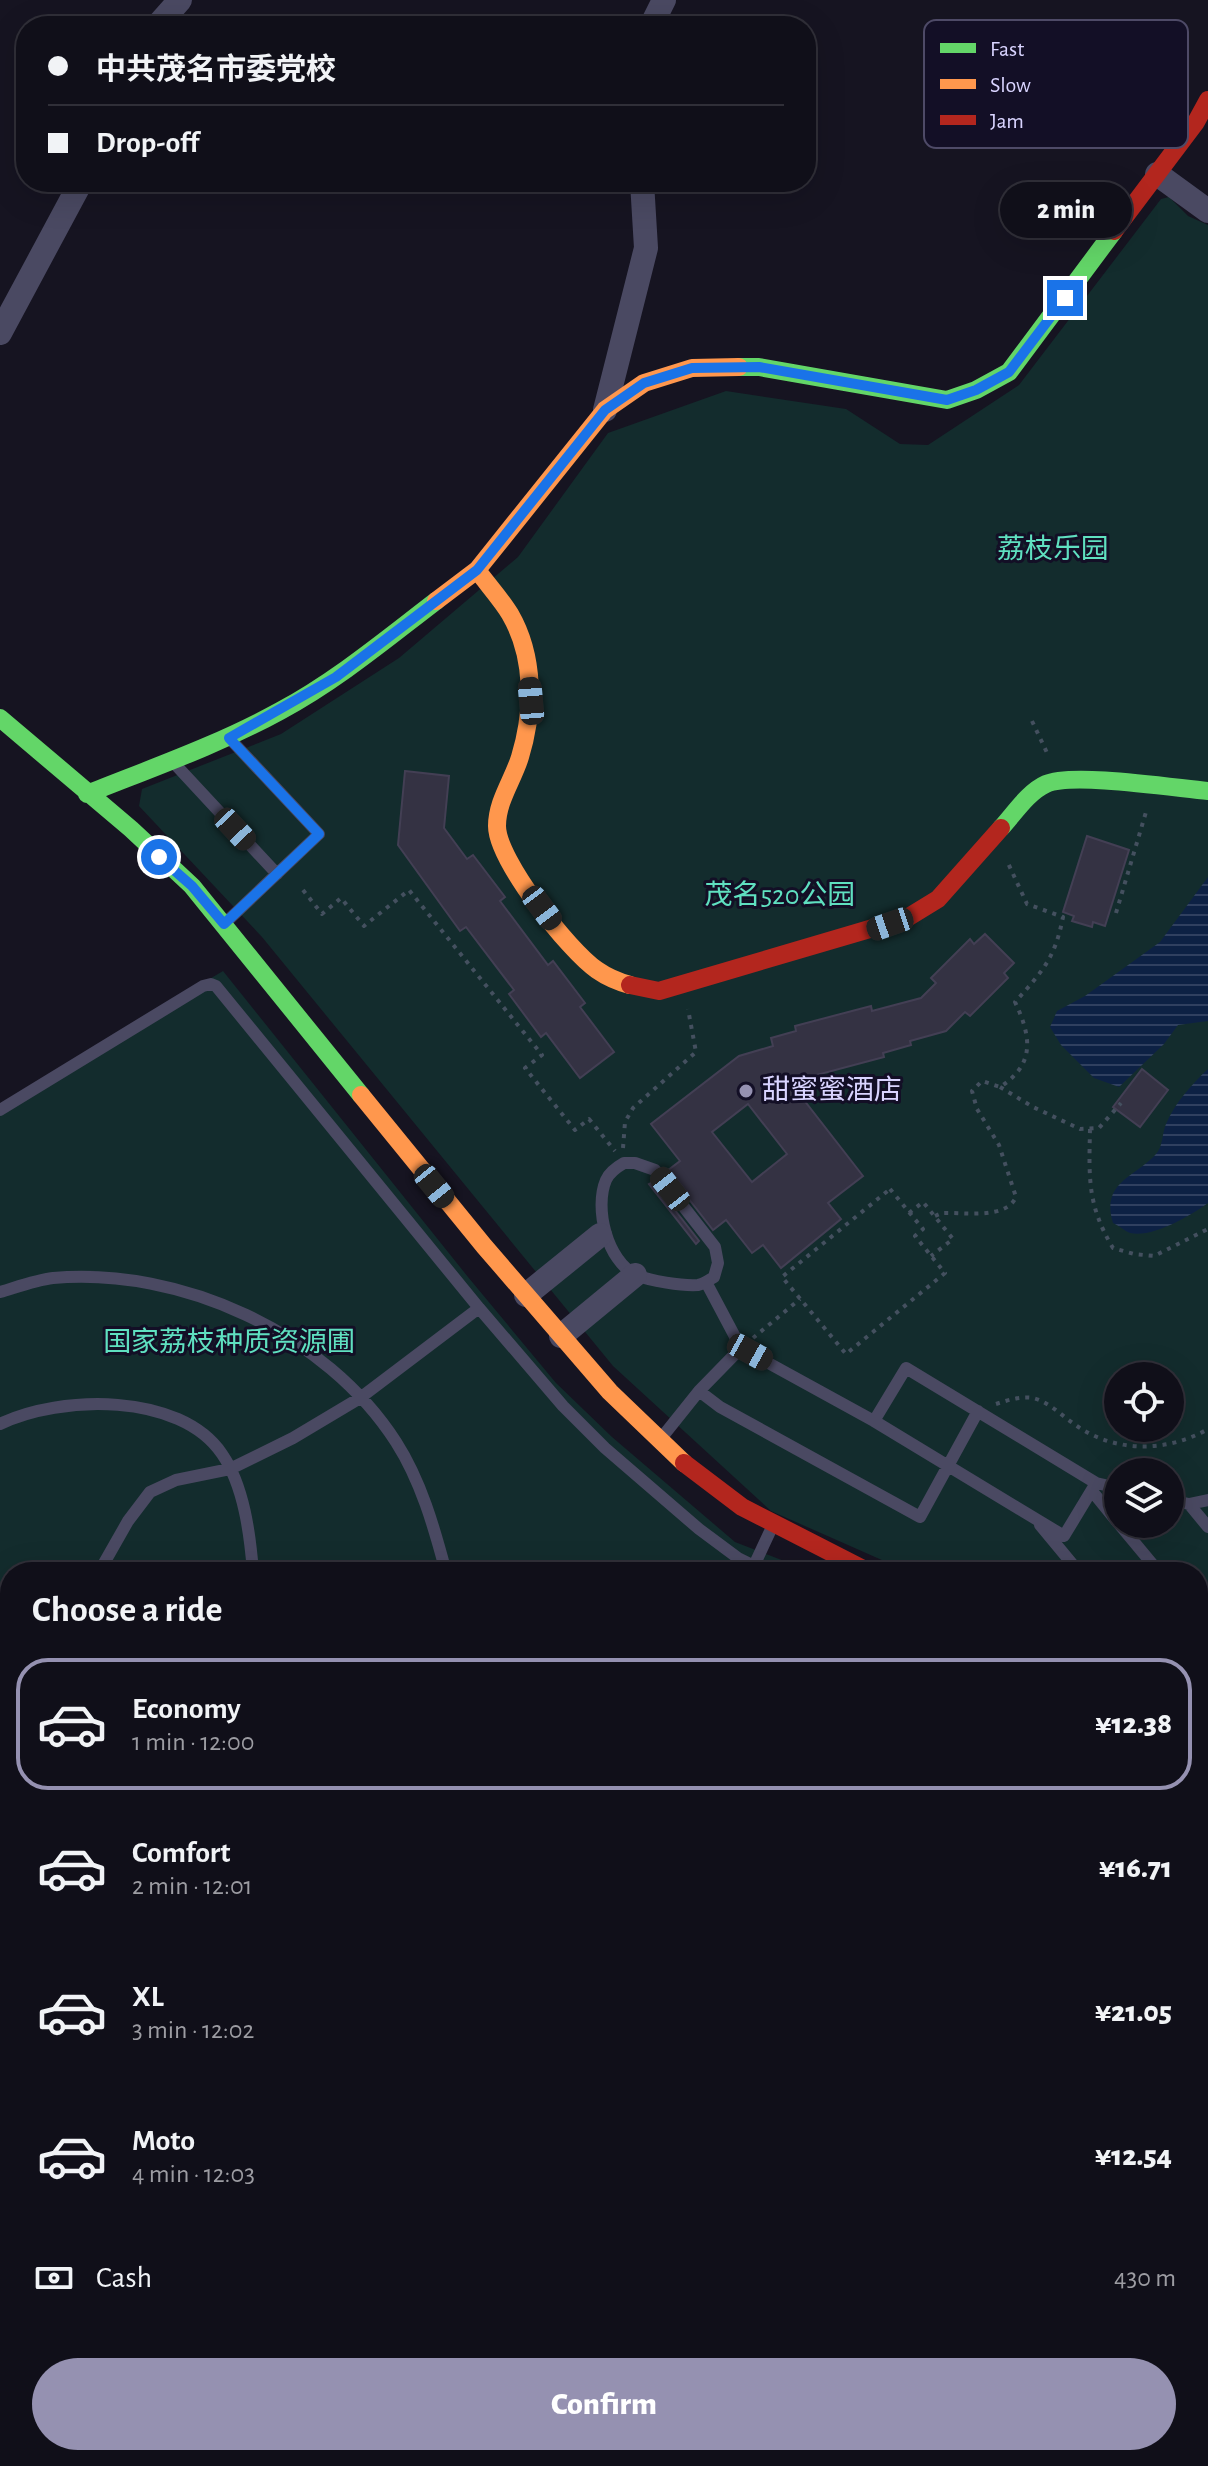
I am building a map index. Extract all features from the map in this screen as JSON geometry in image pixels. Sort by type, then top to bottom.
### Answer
[{"type":"street","points":[[166,16],[180,0]]},
{"type":"street","points":[[1188,133],[1208,100]]},
{"type":"street","points":[[87,794],[229,738],[336,677],[477,570],[605,410],[644,383],[692,368],[759,367],[947,400],[976,390],[1009,372],[1176,148]]},
{"type":"street","points":[[1157,174],[1208,211]]},
{"type":"street","points":[[0,333],[76,192]]},
{"type":"street","points":[[605,410],[646,248],[643,192]]},
{"type":"street","points":[[477,570],[511,616],[528,664],[531,701],[520,757],[500,802],[497,833],[507,861],[578,955],[594,968],[628,986],[659,991],[907,918],[938,899],[1026,800],[1046,784],[1074,779],[1208,791]]},
{"type":"street","points":[[0,718],[177,872],[224,924],[526,1295],[610,1392],[659,1441],[742,1507],[849,1562]]},
{"type":"street","points":[[526,1295],[600,1235]]},
{"type":"street","points":[[561,1336],[635,1275]]},
{"type":"lane","points":[[224,924],[319,834],[229,738]]},
{"type":"lane","points":[[172,761],[277,874]]},
{"type":"lane","points":[[0,1110],[203,986],[213,985],[221,990],[479,1308],[563,1406],[605,1448],[699,1529],[744,1562]]},
{"type":"lane","points":[[624,1163],[635,1163],[655,1170],[715,1247],[718,1263],[714,1277],[701,1285],[673,1284],[635,1275],[610,1244],[603,1227],[601,1202],[606,1178],[624,1163]]},
{"type":"lane","points":[[0,1292],[50,1279],[86,1277],[135,1282],[194,1295],[270,1328],[339,1376],[396,1442],[422,1493],[443,1562]]},
{"type":"lane","points":[[706,1282],[741,1348],[874,1421],[1064,1536],[1094,1487]]},
{"type":"lane","points":[[105,1562],[128,1521],[150,1492],[176,1480],[230,1469],[293,1438],[360,1398],[479,1308]]},
{"type":"lane","points":[[659,1441],[699,1391],[741,1348]]},
{"type":"lane","points":[[874,1421],[906,1368],[1094,1487],[1104,1502]]},
{"type":"lane","points":[[699,1391],[720,1407],[920,1517],[976,1410]]},
{"type":"lane","points":[[0,1424],[34,1412],[70,1405],[136,1406],[192,1427],[222,1453],[230,1469],[243,1509],[251,1562]]},
{"type":"lane","points":[[1094,1487],[1104,1487]]},
{"type":"lane","points":[[1184,1503],[1208,1500]]},
{"type":"lane","points":[[1189,1504],[1208,1527]]},
{"type":"lane","points":[[1033,1517],[1071,1562]]},
{"type":"lane","points":[[760,1562],[773,1525]]},
{"type":"lane","points":[[1131,1538],[1151,1562]]},
{"type":"path","points":[[1032,721],[1060,781]]},
{"type":"path","points":[[1116,913],[1153,786]]},
{"type":"path","points":[[991,839],[1012,867],[1027,904],[1063,917],[1057,947],[1040,974],[1015,1002],[1027,1026],[1028,1050],[1015,1077],[1000,1087]]},
{"type":"path","points":[[303,890],[322,914],[341,898],[364,926],[409,890],[542,1055],[525,1068],[575,1130],[589,1119],[624,1163]]},
{"type":"path","points":[[624,1163],[625,1122],[633,1108],[696,1052],[683,984]]},
{"type":"path","points":[[935,1216],[942,1213],[1001,1211],[1013,1205],[1016,1197],[999,1145],[977,1109],[972,1091],[982,1081],[1000,1087],[1080,1129],[1099,1128],[1121,1103]]},
{"type":"path","points":[[1090,1129],[1089,1183],[1098,1222],[1113,1248],[1154,1256],[1208,1229]]},
{"type":"path","points":[[890,1189],[923,1229],[915,1236],[931,1256],[945,1273],[846,1354],[782,1277],[890,1189]]},
{"type":"path","points":[[909,1213],[923,1202],[953,1239],[931,1256]]},
{"type":"path","points":[[741,1348],[800,1299]]},
{"type":"path","points":[[976,1410],[1023,1397],[1033,1399],[1051,1406],[1093,1436],[1142,1448],[1179,1442],[1208,1429]]},
{"type":"green space","name":"茂名520公园","points":[[1169,197],[1188,216],[1208,225],[1208,1562],[886,1562],[771,1511],[613,1366],[262,937],[139,806],[142,789],[281,734],[399,658],[518,557],[608,433],[726,391],[846,409],[900,444],[928,445],[1019,385],[1161,199]]},
{"type":"green space","name":"国家荔枝种质资源圃","points":[[223,971],[556,1383],[612,1437],[735,1542],[787,1562],[0,1562],[0,1104]]},
{"type":"water","points":[[1208,877],[1208,1021],[1178,1025],[1164,1044],[1119,1087],[1094,1078],[1061,1045],[1050,1027],[1057,1011],[1085,996],[1160,942]]},
{"type":"water","points":[[1208,1069],[1208,1203],[1160,1229],[1130,1233],[1113,1223],[1110,1209],[1116,1189],[1158,1151],[1174,1109]]},
{"type":"building","points":[[405,771],[449,776],[444,828],[467,859],[473,855],[505,897],[500,901],[548,965],[553,961],[585,1003],[580,1007],[614,1052],[580,1078],[546,1033],[541,1037],[509,994],[514,990],[466,927],[460,931],[398,845]]},
{"type":"building","points":[[1087,836],[1129,850],[1105,926],[1093,922],[1092,927],[1072,921],[1074,916],[1063,912]]},
{"type":"building","name":"甜蜜蜜酒店","points":[[985,934],[1014,963],[1004,973],[1008,978],[970,1016],[965,1012],[946,1031],[910,1041],[911,1045],[883,1053],[884,1057],[790,1082],[863,1176],[828,1203],[841,1219],[781,1268],[763,1245],[752,1253],[726,1220],[713,1230],[667,1171],[680,1161],[651,1124],[739,1056],[773,1046],[771,1038],[796,1031],[795,1026],[871,1006],[872,1011],[921,998],[936,983],[931,978],[970,939],[974,944]],"holes":[[[748,1104],[787,1154],[752,1182],[712,1132]]]},
{"type":"building","points":[[1142,1069],[1168,1090],[1140,1127],[1113,1107]]},
{"type":"building","points":[[653,1182],[699,1241],[696,1244],[649,1184]]},
{"type":"traffic: fast","points":[[739,367],[759,367],[947,400],[976,390],[1009,372],[1114,231]]},
{"type":"traffic: fast","points":[[87,794],[209,745],[280,711],[341,673],[436,601]]},
{"type":"traffic: fast","points":[[0,718],[131,829],[192,886],[361,1095]]},
{"type":"traffic: fast","points":[[1001,828],[1033,792],[1059,781],[1100,780],[1208,791]]},
{"type":"traffic: slow","points":[[436,601],[477,570],[605,410],[644,383],[692,368],[739,367]]},
{"type":"traffic: slow","points":[[477,570],[506,608],[518,631],[530,684],[525,739],[498,817],[500,841],[536,904],[570,944],[597,970],[630,985]]},
{"type":"traffic: slow","points":[[361,1095],[484,1246],[610,1392],[684,1463]]},
{"type":"traffic: jam","points":[[1188,133],[1208,100]]},
{"type":"traffic: jam","points":[[1114,231],[1176,148]]},
{"type":"traffic: jam","points":[[630,985],[659,991],[907,918],[938,899],[1001,828]]},
{"type":"traffic: jam","points":[[684,1463],[742,1507],[849,1562]]},
{"type":"place","name":"甜蜜蜜酒店","points":[[746,1091]]},
{"type":"route","points":[[159,857],[192,886],[224,924],[319,834],[229,738],[336,677],[477,570],[605,410],[644,383],[692,368],[759,367],[947,400],[976,390],[1009,372],[1065,298]]},
{"type":"park label","name":"荔枝乐园","points":[[1053,550]]}]
